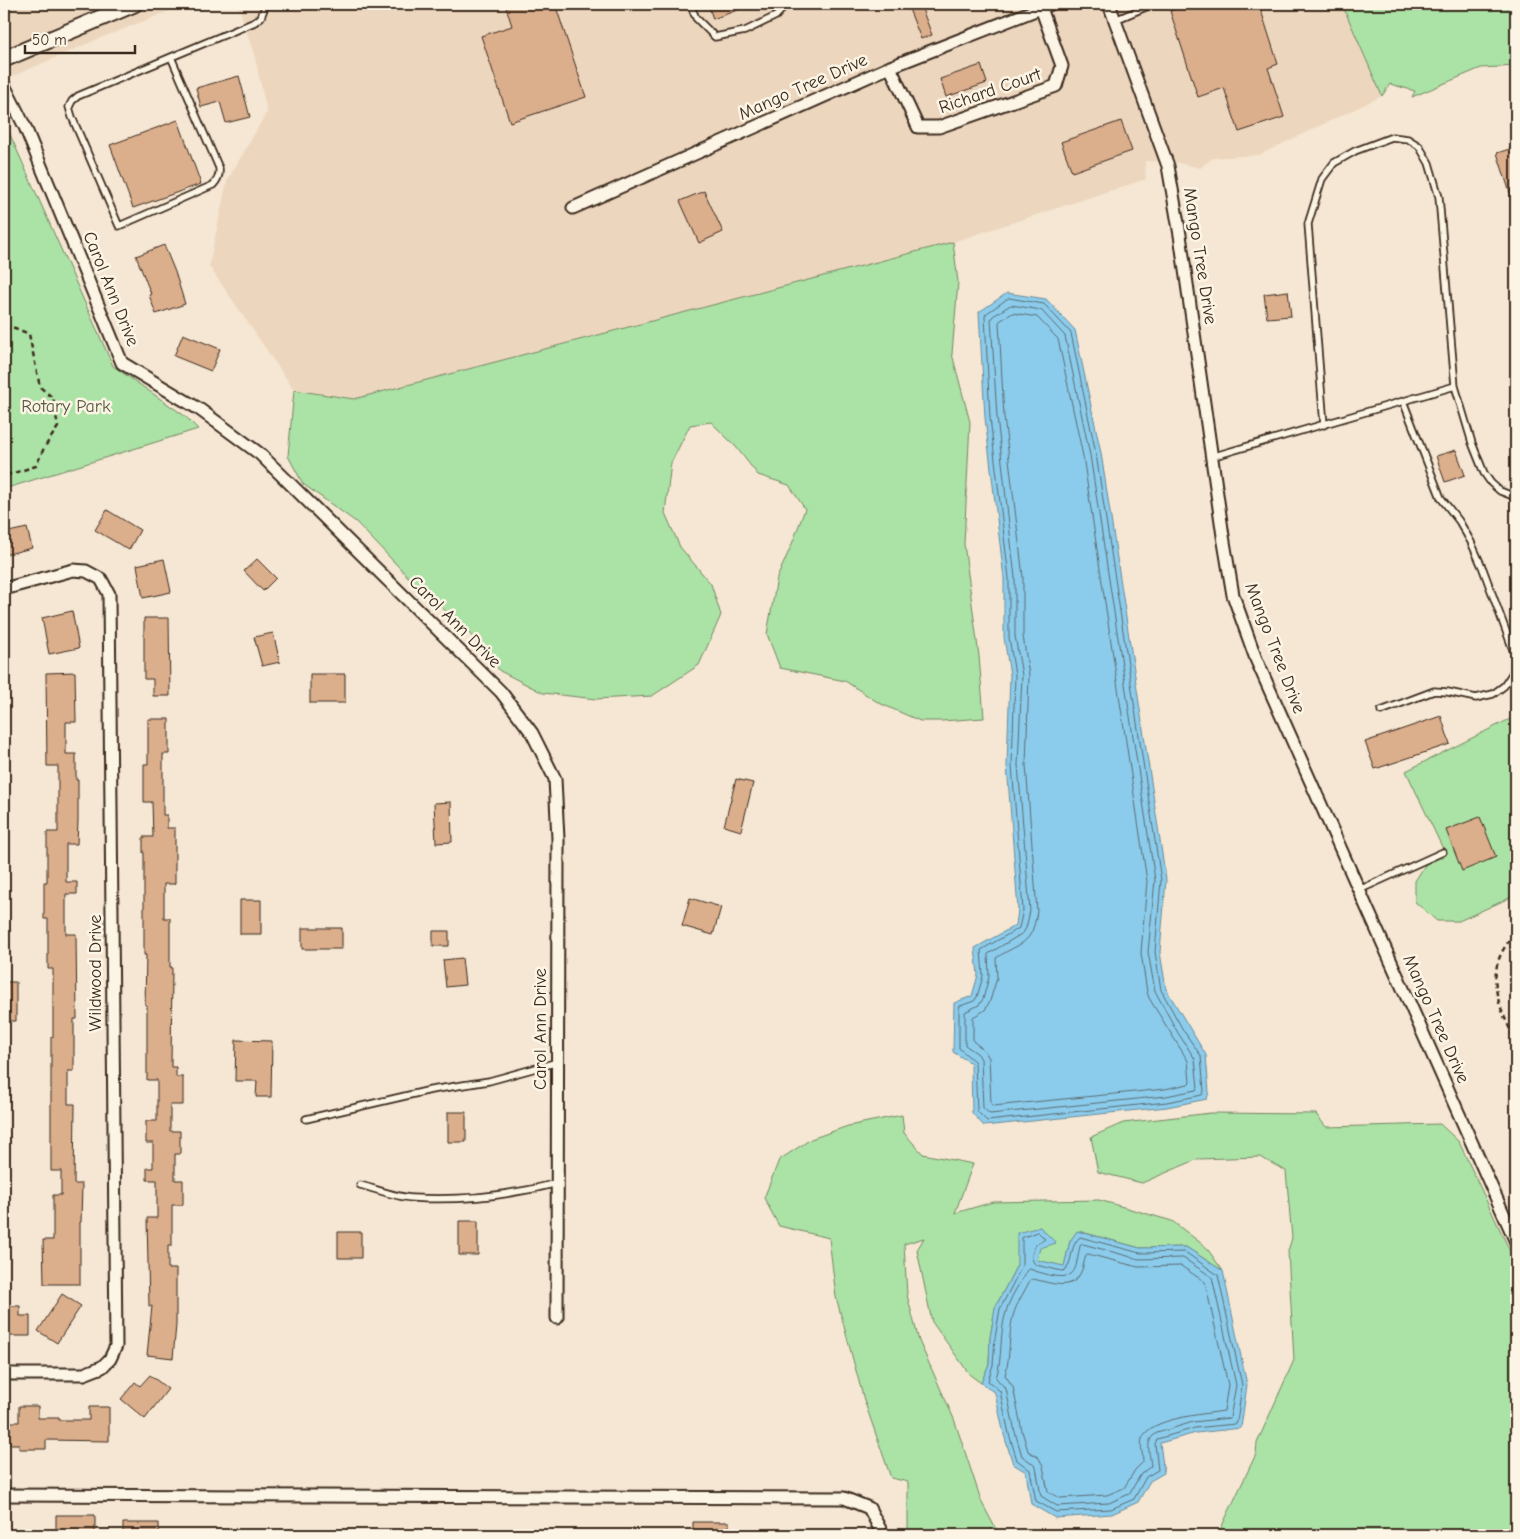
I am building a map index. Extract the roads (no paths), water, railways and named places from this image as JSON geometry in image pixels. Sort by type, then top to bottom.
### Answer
[{"type":"street","points":[[4,60],[134,4]]},
{"type":"street","name":"Mango Tree Drive","points":[[1109,4],[1168,166],[1180,235],[1222,536],[1233,595],[1256,659],[1516,1242]]},
{"type":"street","name":"Mango Tree Drive","points":[[572,208],[890,67],[1046,6]]},
{"type":"street","name":"Richard Court","points":[[890,67],[918,127],[939,127],[1056,86],[1062,66],[1046,6]]},
{"type":"street","name":"Carol Ann Drive","points":[[4,86],[25,127],[122,363],[199,409],[260,454],[501,692],[532,733],[555,779],[558,838],[558,1318]]},
{"type":"street","name":"Wildwood Drive","points":[[4,589],[73,570],[86,571],[101,579],[109,594],[116,1346],[110,1359],[102,1367],[84,1374],[4,1374]]},
{"type":"street","points":[[4,1494],[844,1498],[869,1508],[880,1529],[880,1535]]},
{"type":"lane","points":[[171,57],[220,173],[213,185],[119,226],[72,117],[69,107],[72,101],[78,96],[171,57],[256,22],[262,17],[266,4]]},
{"type":"lane","points":[[690,4],[696,18],[715,37],[745,32],[776,16],[787,4]]},
{"type":"lane","points":[[1115,20],[1153,4]]},
{"type":"lane","points":[[1324,425],[1308,224],[1322,180],[1334,163],[1356,151],[1392,137],[1408,139],[1419,146],[1429,163],[1439,197],[1456,386],[1472,443],[1490,483],[1500,491],[1516,496]]},
{"type":"lane","points":[[1211,457],[1456,386]]},
{"type":"lane","points":[[1403,401],[1441,498],[1459,521],[1471,542],[1516,658]]},
{"type":"lane","points":[[1381,711],[1434,691],[1476,698],[1493,694],[1504,686],[1512,674],[1516,663]]},
{"type":"lane","points":[[1359,890],[1444,852]]},
{"type":"lane","points":[[306,1119],[431,1090],[490,1081],[558,1062]]},
{"type":"lane","points":[[360,1185],[411,1198],[496,1195],[558,1183]]},
{"type":"water","points":[[1007,293],[1046,299],[1075,330],[1101,453],[1166,880],[1160,952],[1166,989],[1206,1055],[1209,1092],[1207,1099],[1167,1107],[984,1126],[972,1113],[971,1063],[953,1052],[954,1003],[972,996],[978,975],[975,948],[1016,925],[1018,910],[1007,765],[1010,675],[1004,637],[1004,578],[985,418],[979,312]]},
{"type":"water","points":[[1040,1227],[1056,1243],[1040,1248],[1037,1260],[1064,1266],[1070,1241],[1077,1231],[1140,1248],[1186,1247],[1223,1271],[1247,1385],[1241,1428],[1196,1433],[1160,1443],[1164,1473],[1150,1481],[1138,1502],[1112,1514],[1055,1518],[1031,1504],[1026,1472],[1013,1464],[1004,1435],[995,1393],[981,1383],[989,1364],[990,1338],[995,1308],[1017,1265],[1017,1233]]},
{"type":"park label","name":"Rotary Park","points":[[66,406]]}]
